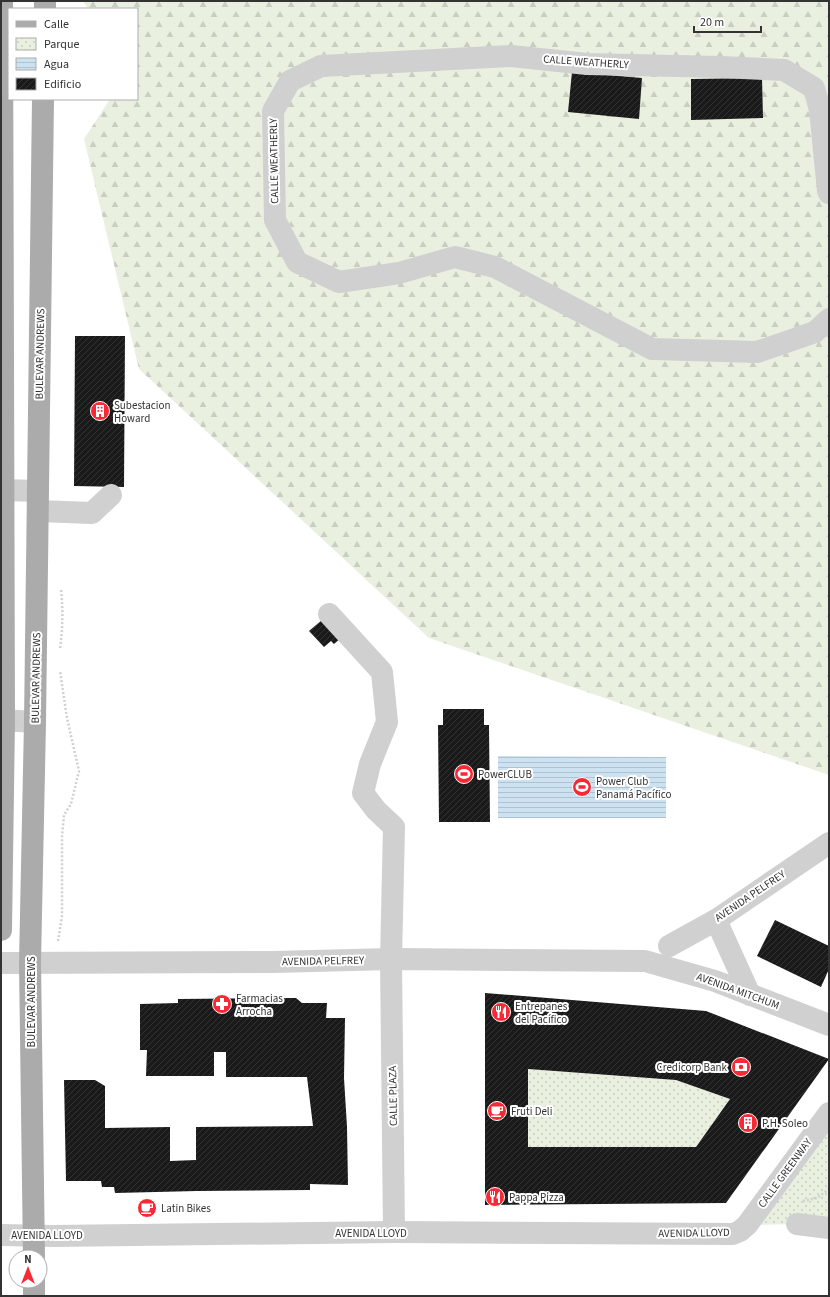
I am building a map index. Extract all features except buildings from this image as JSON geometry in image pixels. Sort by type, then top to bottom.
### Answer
[{"type":"main road","points":[[1,930],[2,1]]},
{"type":"main road","name":"BULEVAR ANDREWS","points":[[34,1249],[30,963],[44,100]]},
{"type":"street","name":"CALLE WEATHERLY","points":[[829,193],[820,110],[814,88],[784,70],[587,64],[511,56],[321,66],[290,81],[273,111],[275,220],[297,262],[339,282],[399,273],[455,258],[495,267],[652,349],[757,352],[815,332],[829,319]]},
{"type":"street","points":[[2,490],[38,501],[92,513],[111,496]]},
{"type":"street","name":"CALLE PLAZA","points":[[329,614],[382,672],[387,722],[370,764],[363,793],[376,810],[394,827],[391,959],[394,1232]]},
{"type":"street","points":[[2,720],[35,722]]},
{"type":"street","name":"AVENIDA PELFREY","points":[[669,946],[716,920],[829,843]]},
{"type":"street","points":[[716,920],[750,995]]},
{"type":"street","name":"AVENIDA PELFREY","points":[[1,963],[266,962],[391,959],[645,962]]},
{"type":"street","name":"AVENIDA MITCHUM","points":[[645,962],[715,981],[829,1026]]},
{"type":"street","name":"CALLE GREENWAY","points":[[740,1231],[747,1225],[829,1113]]},
{"type":"street","points":[[797,1224],[829,1228]]},
{"type":"street","name":"AVENIDA LLOYD","points":[[1,1235],[53,1236],[394,1232],[732,1234],[740,1231]]},
{"type":"green space","points":[[83,1],[829,1],[829,775],[429,638],[139,369],[84,139],[109,100],[138,100],[138,8],[87,8]]},
{"type":"green space","points":[[528,1069],[676,1080],[730,1099],[696,1147],[528,1147]]},
{"type":"green space","points":[[829,1113],[829,1228],[797,1224],[747,1225]]},
{"type":"water","name":"Power Club Panamá Pacífico","points":[[498,756],[666,757],[666,818],[498,818]]},
{"type":"place","name":"Subestacion Howard","points":[[100,411]]},
{"type":"place","name":"PowerCLUB","points":[[464,774]]},
{"type":"place","name":"Power Club Panamá Pacífico","points":[[582,787]]},
{"type":"place","name":"Farmacias Arrocha","points":[[222,1004]]},
{"type":"place","name":"Entrepanes del Pacífico","points":[[501,1012]]},
{"type":"place","name":"Credicorp Bank","points":[[741,1067]]},
{"type":"place","name":"Fruti Deli","points":[[497,1111]]},
{"type":"place","name":"P.H. Soleo","points":[[748,1123]]},
{"type":"place","name":"Pappa Pizza","points":[[495,1197]]},
{"type":"place","name":"Latin Bikes","points":[[147,1208]]}]
